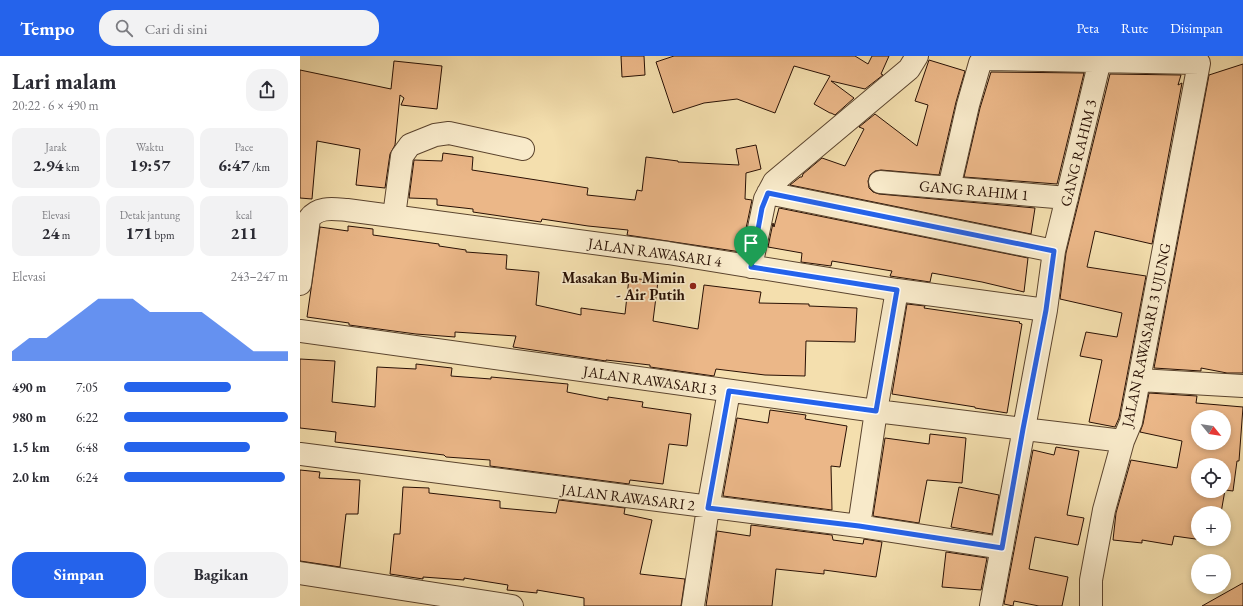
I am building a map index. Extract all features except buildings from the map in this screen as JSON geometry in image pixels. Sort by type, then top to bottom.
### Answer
[{"type":"street","points":[[751,267],[762,208],[774,182],[880,95],[909,69],[917,56]]},
{"type":"street","points":[[948,188],[968,105],[980,63],[984,59],[1101,58]]},
{"type":"street","name":"JALAN RAWASARI 3 UJUNG","points":[[1091,606],[1091,580],[1103,518],[1123,441],[1131,422],[1140,380],[1199,63],[1101,58]]},
{"type":"street","name":"GANG RAHIM 3","points":[[991,606],[1046,310],[1054,251],[1101,58]]},
{"type":"street","points":[[394,216],[402,156],[410,145],[435,135],[449,133],[523,149]]},
{"type":"street","name":"GANG RAHIM 1","points":[[880,182],[1067,198]]},
{"type":"street","points":[[768,193],[1054,251]]},
{"type":"street","name":"JALAN RAWASARI 4","points":[[306,211],[326,209],[347,210],[668,252],[751,267],[897,290],[1046,310]]},
{"type":"street","points":[[300,284],[308,224],[306,211]]},
{"type":"street","points":[[859,526],[876,411],[897,290]]},
{"type":"street","name":"JALAN RAWASARI 3","points":[[300,331],[876,411],[1123,441]]},
{"type":"street","points":[[1140,380],[1243,386]]},
{"type":"street","points":[[693,606],[708,508],[729,391]]},
{"type":"street","name":"JALAN RAWASARI 2","points":[[300,454],[708,508],[859,526],[1002,548]]},
{"type":"street","points":[[300,573],[420,599],[512,606]]},
{"type":"place","name":"Masakan Bu Mimin - Air Putih","points":[[693,286]]},
{"type":"route","points":[[768,193],[898,218],[1054,251],[1046,310],[1002,548],[859,526],[708,508],[729,391],[876,411],[897,290],[751,267],[762,208],[768,193]]}]
